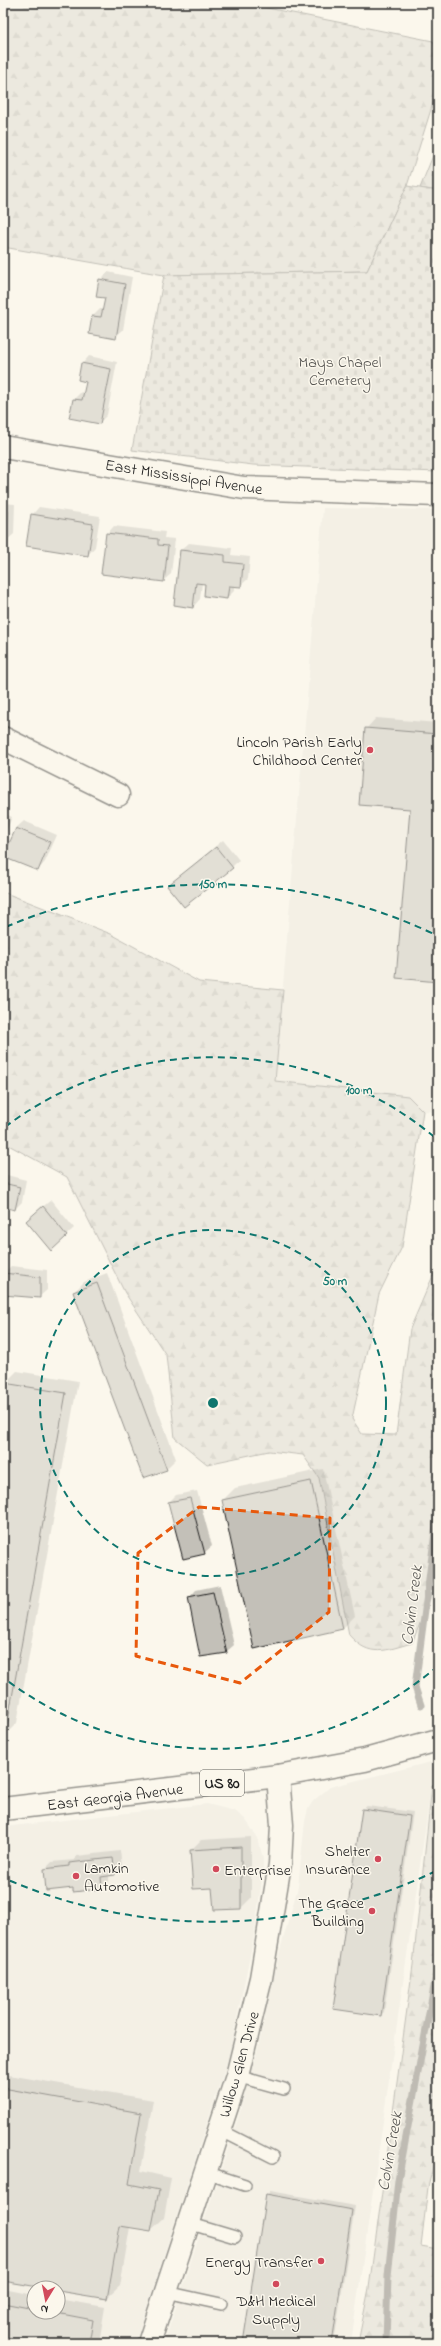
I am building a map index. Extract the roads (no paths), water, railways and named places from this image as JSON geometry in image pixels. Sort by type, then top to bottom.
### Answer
[{"type":"street","name":"East Mississippi Avenue","points":[[3,447],[244,488],[438,495]]},
{"type":"street","points":[[3,738],[118,795]]},
{"type":"street","name":"East Georgia Avenue","points":[[3,1809],[278,1776],[365,1760],[438,1740]]},
{"type":"street","name":"Willow Glen Drive","points":[[149,2343],[220,2130],[236,2076],[261,1978],[280,1864],[282,1824],[278,1776]]},
{"type":"lane","points":[[236,2076],[284,2089]]},
{"type":"lane","points":[[220,2130],[273,2157]]},
{"type":"lane","points":[[205,2172],[245,2185]]},
{"type":"lane","points":[[188,2224],[235,2237]]},
{"type":"lane","points":[[166,2292],[221,2304]]},
{"type":"waterway","name":"Colvin Creek","points":[[421,1705],[415,1687],[438,1509]]},
{"type":"waterway","name":"Colvin Creek","points":[[386,2343],[388,2276],[398,2180],[438,1965]]},
{"type":"place","name":"Lincoln Parish Early Childhood Center","points":[[370,750]]},
{"type":"place","name":"Shelter Insurance","points":[[378,1859]]},
{"type":"place","name":"Enterprise","points":[[216,1869]]},
{"type":"place","name":"Lamkin Automotive","points":[[76,1876]]},
{"type":"place","name":"The Grace Building","points":[[372,1911]]},
{"type":"place","name":"Energy Transfer","points":[[321,2261]]},
{"type":"place","name":"D&H Medical Supply","points":[[276,2284]]},
{"type":"park label","name":"Mays Chapel Cemetery","points":[[340,370]]}]
